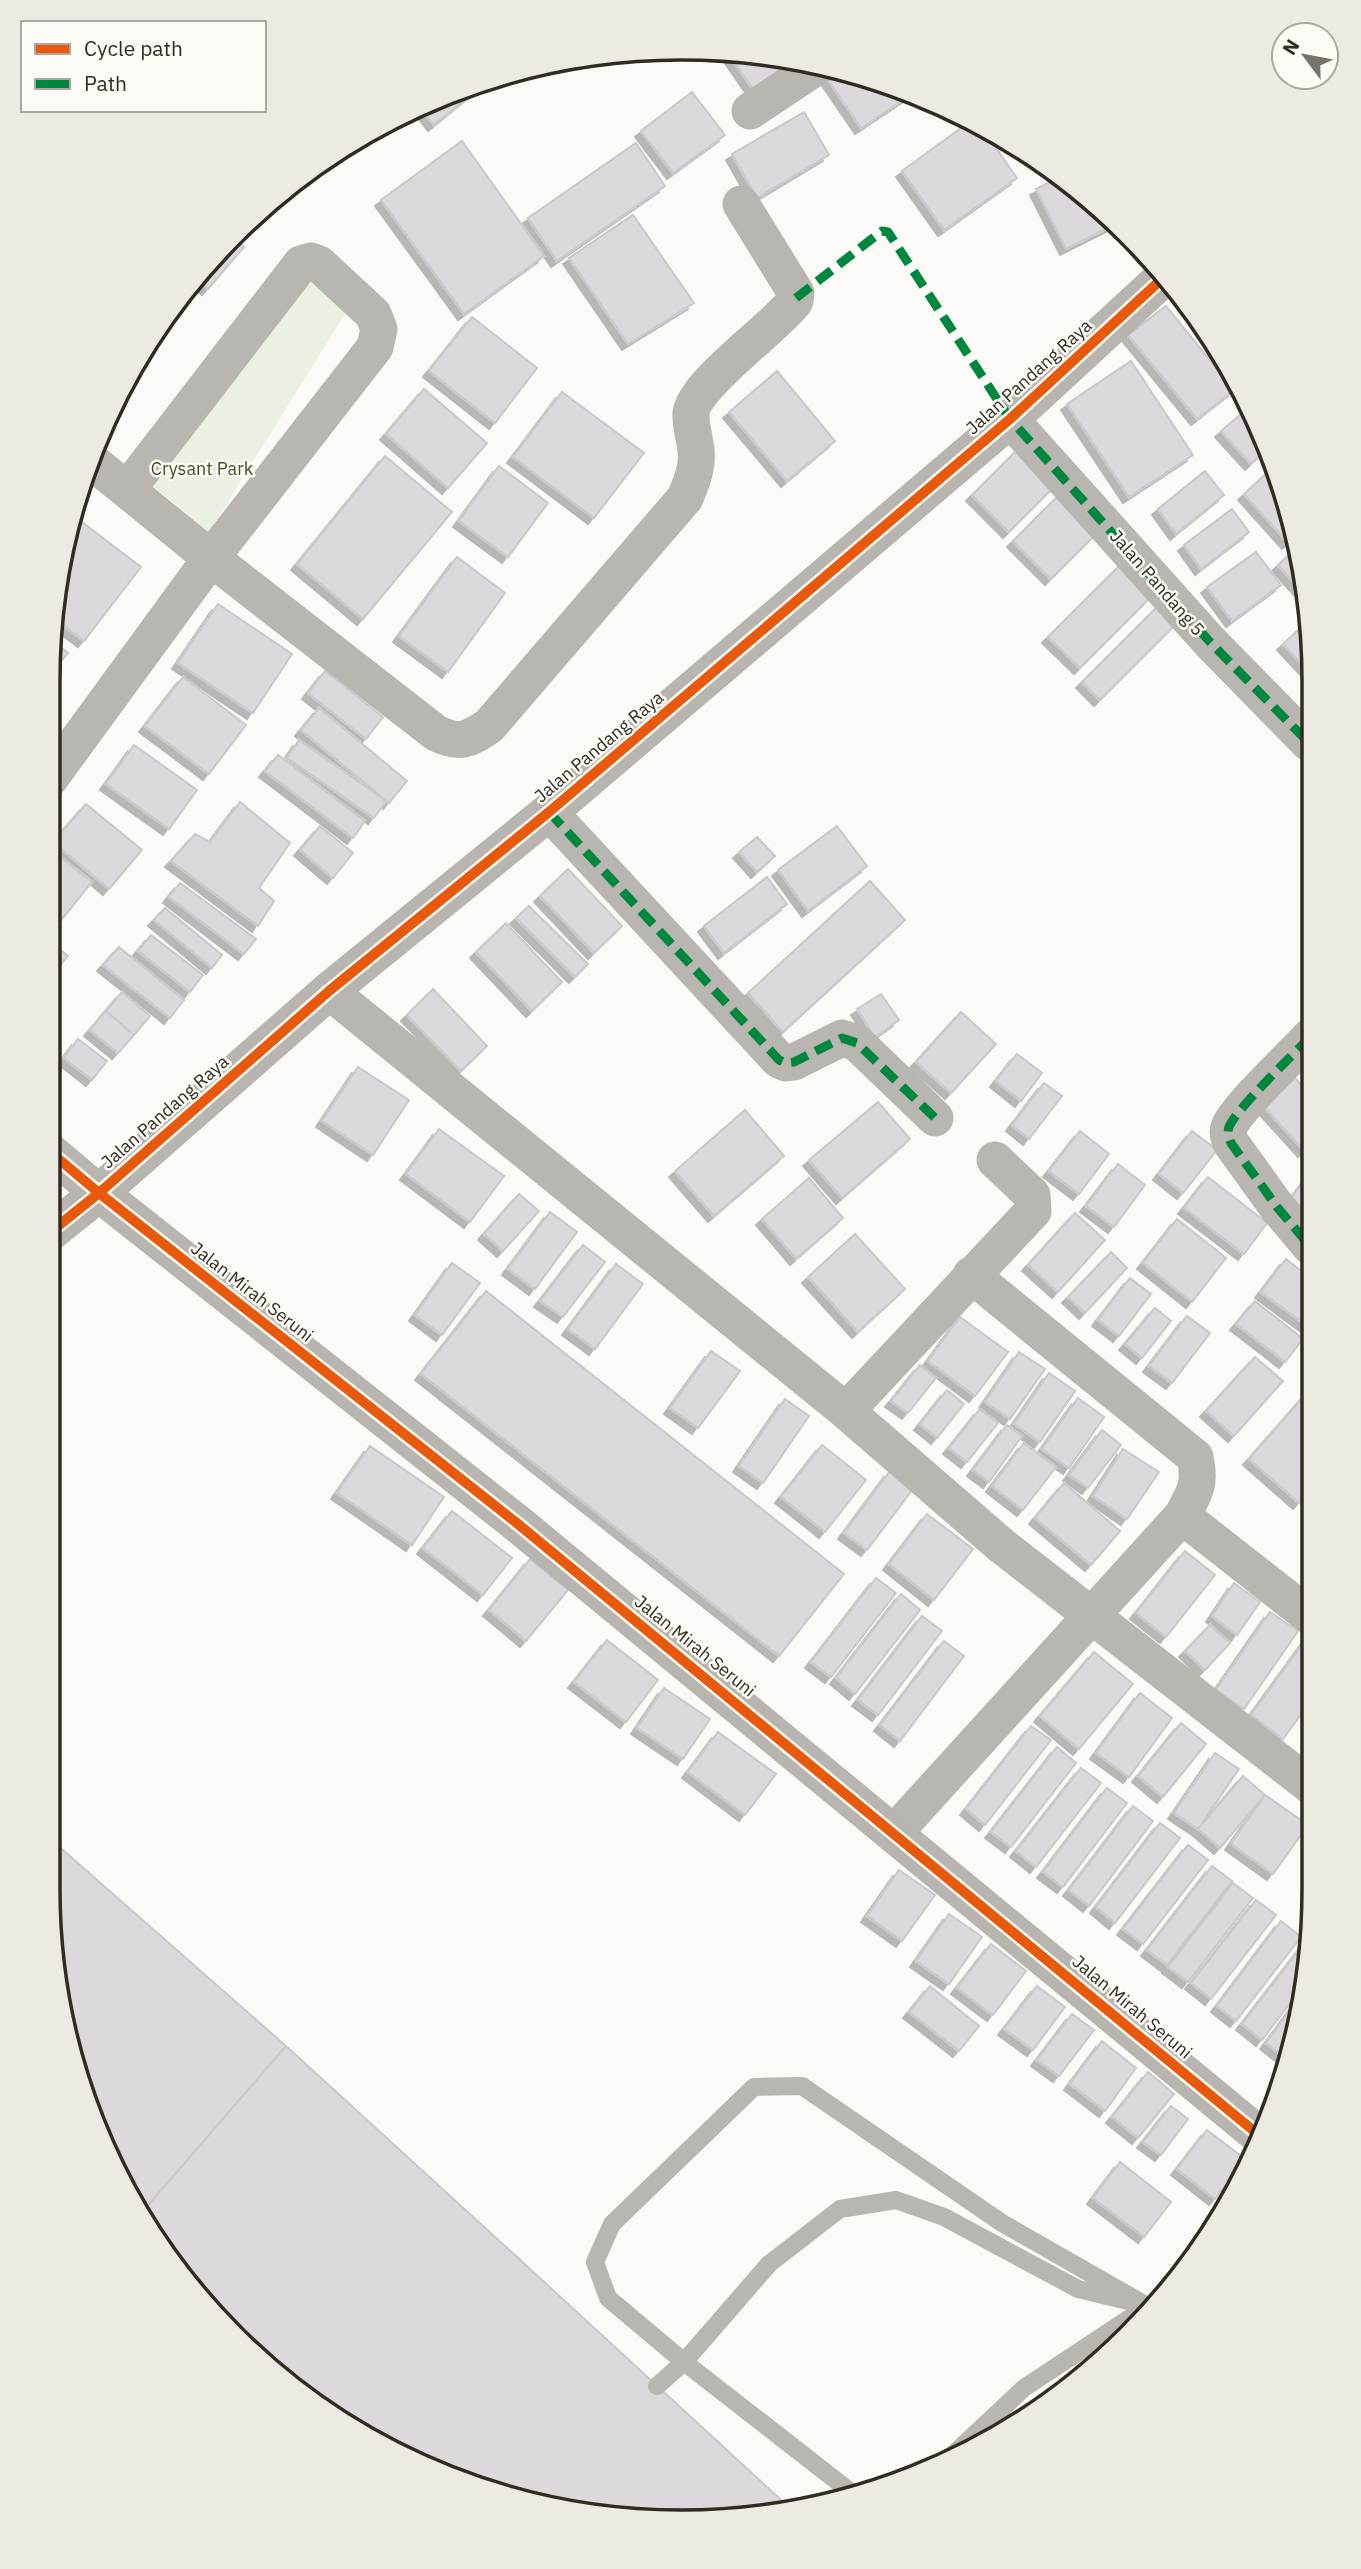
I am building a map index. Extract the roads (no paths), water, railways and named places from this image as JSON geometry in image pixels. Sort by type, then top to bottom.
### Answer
[{"type":"street","points":[[750,111],[808,72]]},
{"type":"street","points":[[98,466],[436,733],[450,740],[469,739],[489,726],[685,498],[694,475],[696,455],[691,411],[698,397],[710,382],[795,301],[796,293],[741,204]]},
{"type":"street","points":[[60,762],[211,558],[376,347],[379,329],[373,313],[319,264],[311,261],[301,264],[127,491]]},
{"type":"street","name":"Jalan Pandang Raya","points":[[60,1224],[329,991],[549,813],[1010,419],[1157,283]]},
{"type":"street","name":"Jalan Pandang 5","points":[[1010,419],[1209,642],[1302,736]]},
{"type":"street","points":[[549,813],[779,1060],[794,1062],[842,1038],[850,1040],[857,1043],[935,1118]]},
{"type":"street","points":[[329,991],[846,1411],[1002,1546],[1302,1779]]},
{"type":"street","points":[[1302,1046],[1246,1105],[1229,1126],[1228,1135],[1277,1207],[1302,1237]]},
{"type":"street","points":[[60,1160],[99,1193]]},
{"type":"street","points":[[846,1411],[1033,1211],[1032,1195],[995,1160]]},
{"type":"street","name":"Jalan Mirah Seruni","points":[[99,1193],[518,1524],[1253,2129]]},
{"type":"street","points":[[894,1833],[1182,1516],[1198,1487],[1195,1457],[971,1275]]},
{"type":"street","points":[[1182,1516],[1302,1610]]},
{"type":"lane","points":[[844,2487],[684,2362],[608,2298],[595,2262],[612,2224],[754,2087],[802,2086],[1002,2222],[1143,2303]]},
{"type":"lane","points":[[657,2386],[684,2362],[769,2264],[841,2209],[896,2200],[944,2217],[1078,2289],[1141,2304]]},
{"type":"lane","points":[[974,2435],[1024,2388],[1127,2321]]},
{"type":"park label","name":"Crysant Park","points":[[202,469]]}]
